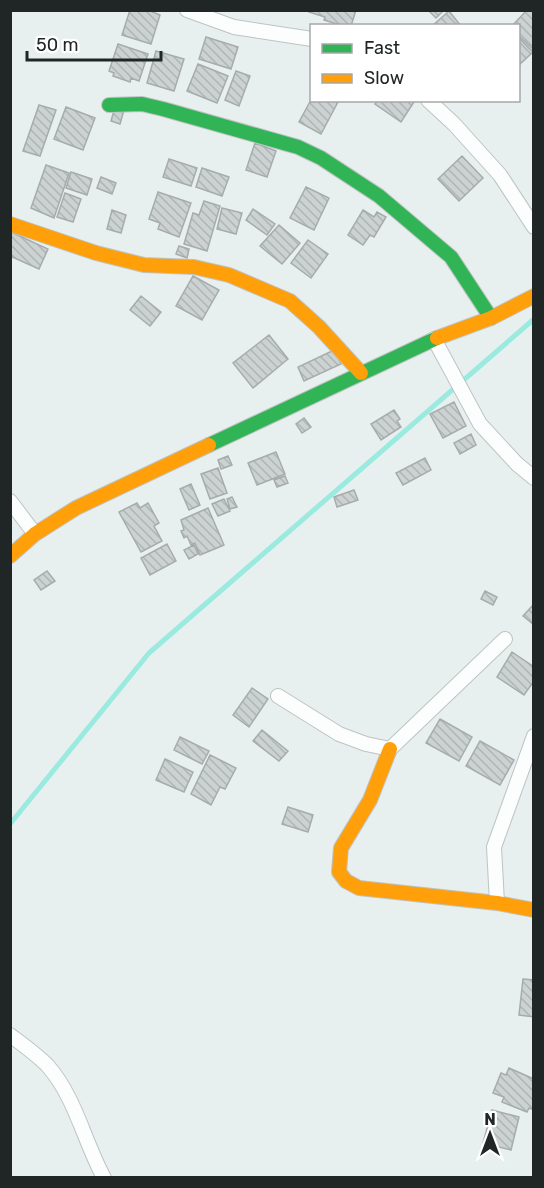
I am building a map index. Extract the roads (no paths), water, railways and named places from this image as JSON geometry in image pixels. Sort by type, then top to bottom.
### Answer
[{"type":"street","points":[[187,10],[234,27],[310,39]]},
{"type":"street","points":[[430,102],[454,124],[500,175],[534,227]]},
{"type":"street","points":[[109,105],[142,104],[163,109],[298,147],[321,158],[379,196],[452,257],[491,318]]},
{"type":"street","points":[[10,224],[96,253],[144,265],[194,267],[239,280],[290,302],[319,327],[361,373]]},
{"type":"street","points":[[10,556],[35,534],[76,508],[434,339],[491,318],[534,296]]},
{"type":"street","points":[[434,339],[480,424],[516,464],[534,478]]},
{"type":"street","points":[[10,501],[35,534]]},
{"type":"street","points":[[505,639],[390,749],[370,800],[341,848],[339,872],[346,881],[359,888],[497,903],[534,910]]},
{"type":"street","points":[[278,696],[339,734],[366,744],[390,749]]},
{"type":"street","points":[[497,903],[494,847],[534,736]]},
{"type":"street","points":[[10,1035],[47,1065],[74,1106],[91,1153],[104,1178]]},
{"type":"waterway","points":[[10,824],[149,653],[534,319]]}]
